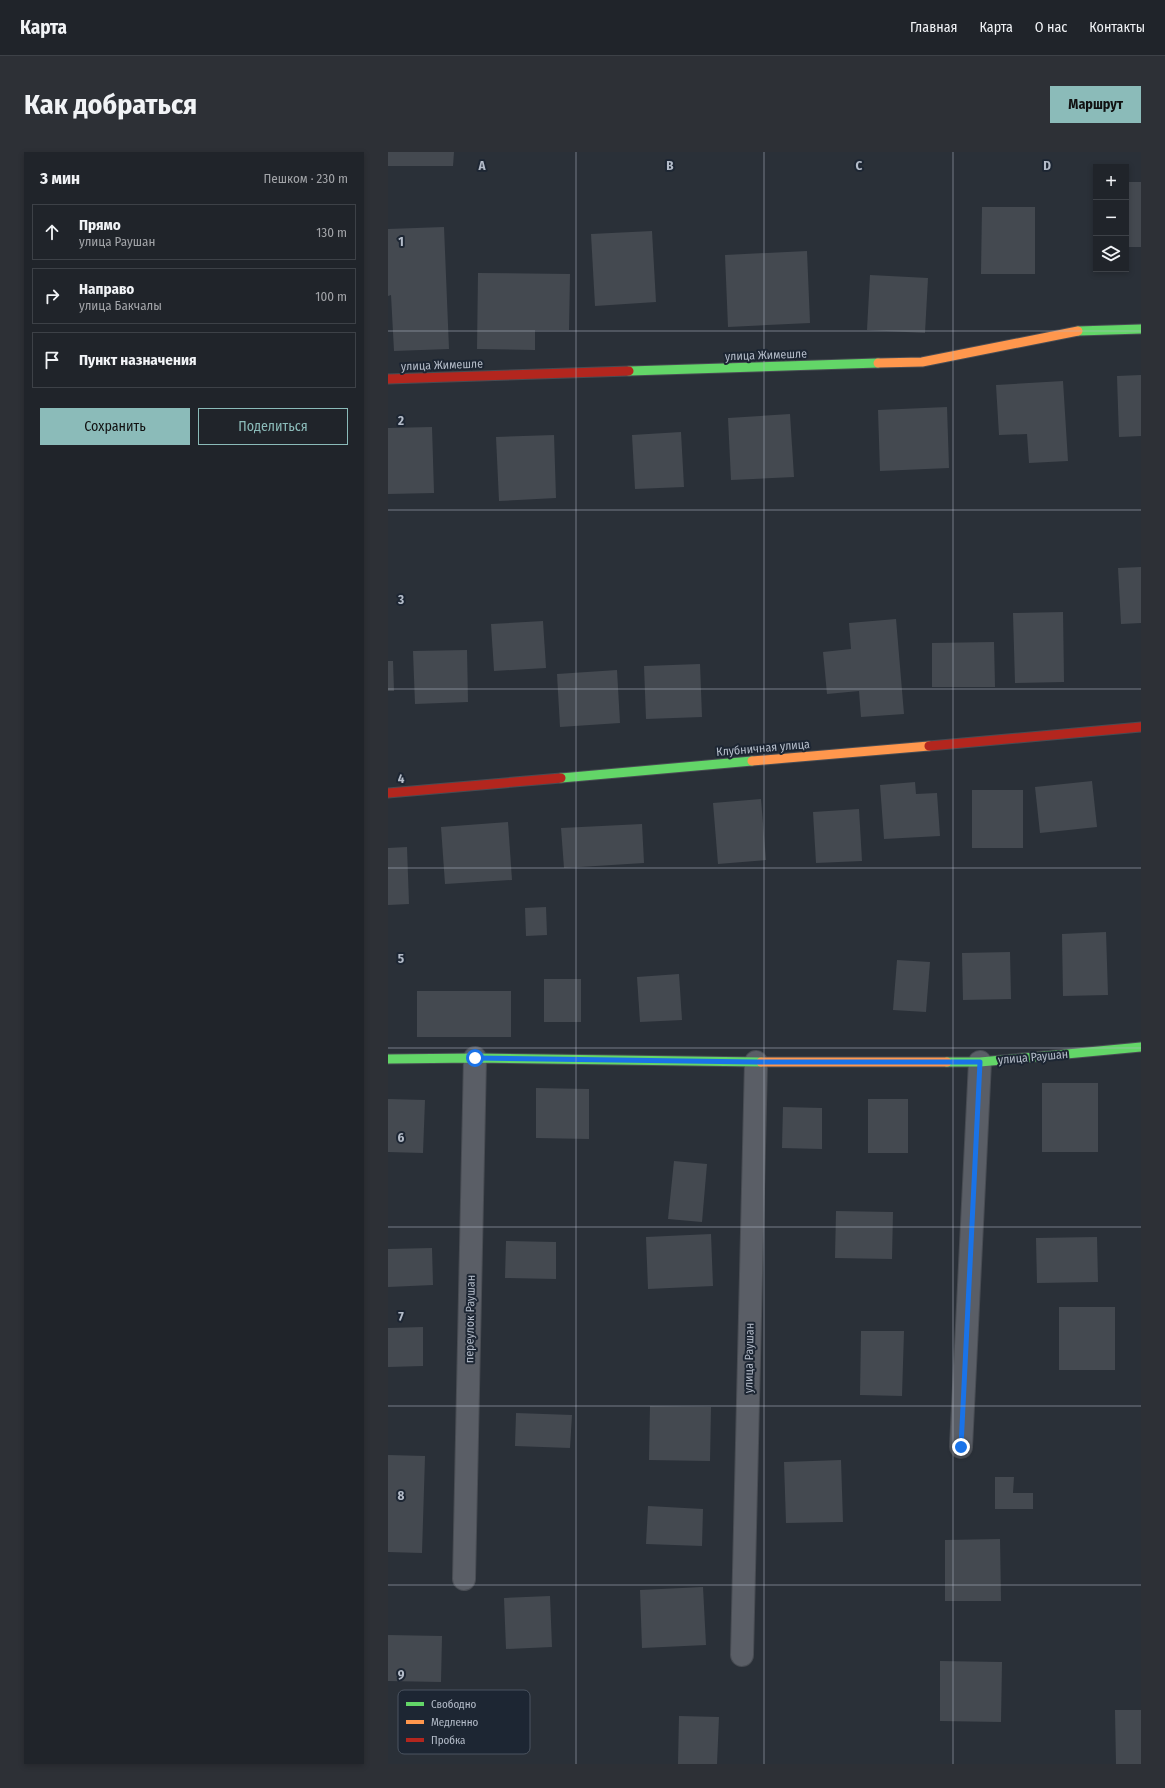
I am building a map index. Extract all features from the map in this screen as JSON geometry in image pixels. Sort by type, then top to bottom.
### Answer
[{"type":"street","name":"улица Жимешле","points":[[388,379],[922,362],[1082,330],[1141,329]]},
{"type":"street","name":"Клубничная улица","points":[[388,793],[1141,727]]},
{"type":"street","name":"улица Раушан","points":[[388,1060],[475,1058],[756,1062],[980,1062],[1141,1047]]},
{"type":"street","name":"переулок Раушан","points":[[464,1579],[475,1058]]},
{"type":"street","name":"улица Раушан","points":[[742,1655],[756,1062]]},
{"type":"street","points":[[961,1447],[980,1062]]},
{"type":"building","points":[[388,152],[454,152],[453,166],[388,166]]},
{"type":"building","points":[[1129,182],[1141,182],[1141,247],[1129,247]]},
{"type":"building","points":[[982,207],[1035,207],[1035,274],[981,274]]},
{"type":"building","points":[[444,227],[449,349],[394,351],[391,295],[388,296],[388,229]]},
{"type":"building","points":[[652,231],[656,302],[595,306],[591,234]]},
{"type":"building","points":[[807,251],[810,323],[728,327],[725,255]]},
{"type":"building","points":[[478,273],[570,274],[569,330],[535,330],[535,350],[477,349]]},
{"type":"building","points":[[870,275],[928,278],[925,333],[867,330]]},
{"type":"building","points":[[1141,375],[1141,436],[1119,437],[1117,376]]},
{"type":"building","points":[[1063,381],[1068,461],[1029,463],[1027,434],[999,435],[996,385]]},
{"type":"building","points":[[947,407],[949,468],[880,471],[878,410]]},
{"type":"building","points":[[790,414],[794,477],[731,480],[728,418]]},
{"type":"building","points":[[432,427],[434,493],[388,494],[388,428]]},
{"type":"building","points":[[681,432],[684,487],[635,489],[632,435]]},
{"type":"building","points":[[554,435],[556,498],[499,501],[496,437]]},
{"type":"building","points":[[1141,567],[1141,623],[1121,624],[1118,568]]},
{"type":"building","points":[[1063,612],[1064,682],[1015,683],[1013,613]]},
{"type":"building","points":[[896,619],[904,714],[861,717],[859,691],[827,694],[823,652],[851,649],[849,623]]},
{"type":"building","points":[[543,621],[546,668],[494,671],[491,624]]},
{"type":"building","points":[[994,642],[995,687],[932,687],[932,643]]},
{"type":"building","points":[[467,650],[468,702],[415,704],[413,651]]},
{"type":"building","points":[[388,661],[393,661],[394,691],[388,691]]},
{"type":"building","points":[[700,664],[702,717],[646,719],[644,666]]},
{"type":"building","points":[[617,670],[620,723],[560,727],[557,674]]},
{"type":"building","points":[[1092,781],[1097,827],[1040,833],[1035,787]]},
{"type":"building","points":[[915,782],[916,794],[937,793],[940,836],[884,839],[880,785]]},
{"type":"building","points":[[972,790],[1023,790],[1023,848],[972,848]]},
{"type":"building","points":[[761,799],[766,860],[718,864],[713,803]]},
{"type":"building","points":[[859,809],[862,861],[816,863],[813,812]]},
{"type":"building","points":[[508,822],[512,880],[445,884],[441,827]]},
{"type":"building","points":[[642,824],[644,863],[564,868],[561,828]]},
{"type":"building","points":[[407,847],[409,904],[388,905],[388,848]]},
{"type":"building","points":[[546,907],[547,935],[526,936],[525,908]]},
{"type":"building","points":[[1106,932],[1108,995],[1063,996],[1062,934]]},
{"type":"building","points":[[1010,952],[1011,999],[963,1000],[962,953]]},
{"type":"building","points":[[897,960],[930,962],[926,1012],[893,1010]]},
{"type":"building","points":[[679,974],[682,1020],[640,1022],[637,977]]},
{"type":"building","points":[[544,979],[581,979],[581,1022],[544,1022]]},
{"type":"building","points":[[417,991],[511,991],[511,1037],[417,1037]]},
{"type":"building","points":[[1042,1083],[1098,1083],[1098,1152],[1042,1152]]},
{"type":"building","points":[[536,1088],[589,1089],[589,1139],[536,1138]]},
{"type":"building","points":[[388,1099],[425,1100],[423,1153],[388,1152]]},
{"type":"building","points":[[868,1099],[908,1099],[908,1153],[868,1153]]},
{"type":"building","points":[[783,1107],[822,1108],[822,1149],[782,1148]]},
{"type":"building","points":[[674,1161],[707,1164],[702,1222],[668,1219]]},
{"type":"building","points":[[836,1211],[893,1212],[892,1259],[835,1258]]},
{"type":"building","points":[[711,1234],[713,1286],[648,1289],[646,1237]]},
{"type":"building","points":[[1097,1237],[1098,1282],[1037,1283],[1036,1238]]},
{"type":"building","points":[[506,1241],[556,1242],[556,1279],[505,1278]]},
{"type":"building","points":[[432,1248],[433,1285],[388,1287],[388,1249]]},
{"type":"building","points":[[1059,1307],[1115,1307],[1115,1370],[1059,1370]]},
{"type":"building","points":[[423,1327],[423,1366],[388,1367],[388,1328]]},
{"type":"building","points":[[861,1331],[904,1331],[902,1396],[860,1395]]},
{"type":"building","points":[[650,1406],[711,1407],[710,1461],[649,1460]]},
{"type":"building","points":[[516,1413],[572,1415],[570,1448],[515,1446]]},
{"type":"building","points":[[388,1455],[425,1456],[422,1553],[388,1552]]},
{"type":"building","points":[[841,1460],[843,1522],[786,1523],[784,1462]]},
{"type":"building","points":[[995,1477],[1014,1477],[1013,1493],[1033,1493],[1033,1509],[995,1509]]},
{"type":"building","points":[[648,1506],[703,1509],[702,1546],[646,1544]]},
{"type":"building","points":[[1000,1539],[1001,1601],[945,1601],[945,1540]]},
{"type":"building","points":[[703,1587],[706,1645],[642,1648],[640,1590]]},
{"type":"building","points":[[550,1596],[552,1647],[506,1649],[504,1598]]},
{"type":"building","points":[[388,1635],[442,1636],[441,1682],[388,1681]]},
{"type":"building","points":[[940,1661],[1002,1662],[1001,1722],[940,1721]]},
{"type":"building","points":[[1115,1710],[1141,1710],[1141,1764],[1116,1764]]},
{"type":"building","points":[[679,1716],[719,1717],[717,1764],[678,1764]]},
{"type":"traffic: fast","points":[[1078,331],[1141,329]]},
{"type":"traffic: fast","points":[[629,371],[878,363]]},
{"type":"traffic: fast","points":[[561,778],[752,761]]},
{"type":"traffic: fast","points":[[947,1062],[980,1062],[1141,1047]]},
{"type":"traffic: fast","points":[[388,1059],[475,1058],[761,1062]]},
{"type":"traffic: slow","points":[[878,363],[922,362],[1078,331]]},
{"type":"traffic: slow","points":[[752,761],[929,746]]},
{"type":"traffic: slow","points":[[761,1062],[947,1062]]},
{"type":"traffic: jam","points":[[388,379],[629,371]]},
{"type":"traffic: jam","points":[[929,746],[1141,727]]},
{"type":"traffic: jam","points":[[388,793],[561,778]]},
{"type":"route","points":[[475,1058],[756,1062],[980,1062],[961,1447]]}]
